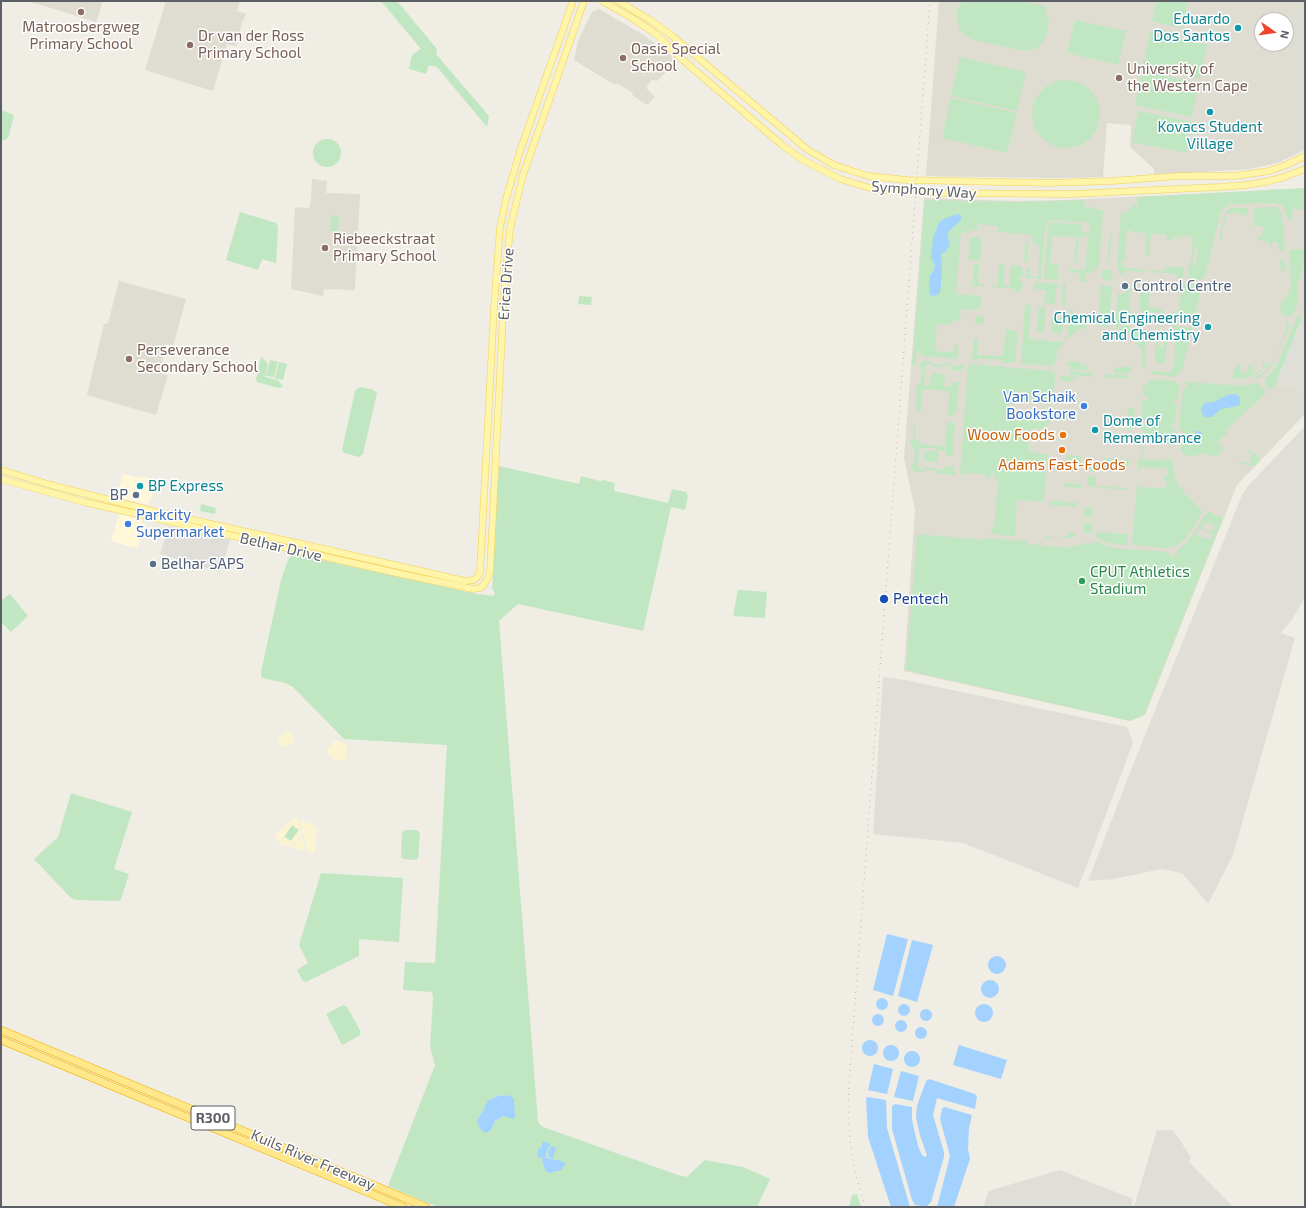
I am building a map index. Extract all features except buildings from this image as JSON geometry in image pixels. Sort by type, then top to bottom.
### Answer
[{"type":"highway","name":"Kuils River Freeway","points":[[1,1030],[426,1207]]},
{"type":"highway","name":"Kuils River Freeway","points":[[1,1040],[403,1207]]},
{"type":"main road","name":"Erica Drive","points":[[480,572],[494,301],[500,228],[506,199],[520,151],[573,1]]},
{"type":"main road","name":"Erica Drive","points":[[488,578],[505,284],[510,229],[523,175],[584,1]]},
{"type":"main road","name":"Symphony Way","points":[[602,1],[644,25],[656,34],[683,60],[802,160],[840,179],[870,188],[939,193],[1072,194],[1240,185],[1265,182],[1305,169]]},
{"type":"main road","name":"Symphony Way","points":[[618,1],[650,20],[676,39],[808,150],[834,165],[868,176],[907,180],[1048,183],[1112,181],[1179,176],[1232,176],[1269,171],[1305,156]]},
{"type":"main road","name":"Belhar Drive","points":[[1,470],[121,504],[465,581],[474,580],[480,572]]},
{"type":"main road","name":"Belhar Drive","points":[[1,478],[84,502],[466,588],[479,588],[488,578]]},
{"type":"shaded area","name":"Matroosbergweg Primary School","points":[[28,1],[103,1],[96,22]]},
{"type":"shaded area","name":"Dr van der Ross Primary School","points":[[166,1],[240,1],[237,11],[246,14],[236,46],[227,44],[213,91],[145,70]]},
{"type":"shaded area","name":"University of the Western Cape","points":[[939,1],[1305,1],[1305,150],[1277,163],[1249,169],[1154,175],[1154,169],[1130,147],[1131,125],[1107,123],[1103,177],[1056,178],[926,176]]},
{"type":"shaded area","name":"Oasis Special School","points":[[599,9],[642,34],[672,56],[673,64],[657,81],[652,80],[647,86],[647,89],[655,97],[647,105],[632,95],[633,93],[617,83],[615,85],[574,60],[578,41],[592,12]]},
{"type":"shaded area","name":"Riebeeckstraat Primary School","points":[[312,179],[327,181],[326,193],[360,194],[355,290],[324,289],[323,296],[291,289],[295,207],[309,208]]},
{"type":"shaded area","points":[[1305,189],[1305,311],[1276,383],[1305,391],[1305,414],[1237,485],[1145,715],[1130,721],[904,671],[915,510],[904,458],[924,198],[1016,201],[1063,200]]},
{"type":"shaded area","name":"Perseverance Secondary School","points":[[119,281],[186,299],[173,346],[167,344],[159,372],[168,375],[156,415],[87,395],[104,324],[108,323]]},
{"type":"shaded area","points":[[1305,312],[1305,391],[1276,383]]},
{"type":"shaded area","points":[[1305,426],[1305,596],[1291,621],[1281,633],[1295,638],[1233,855],[1208,904],[1182,873],[1161,869],[1114,879],[1088,881],[1242,495],[1248,486]]},
{"type":"shaded area","points":[[123,474],[138,478],[139,476],[157,480],[150,502],[147,504],[117,497]]},
{"type":"shaded area","points":[[119,514],[140,519],[145,524],[139,545],[137,547],[134,548],[111,541]]},
{"type":"shaded area","points":[[169,526],[230,540],[220,572],[160,554]]},
{"type":"shaded area","points":[[883,677],[905,680],[1127,727],[1133,743],[1078,888],[963,843],[873,834]]},
{"type":"shaded area","points":[[1157,1130],[1173,1130],[1191,1157],[1189,1162],[1233,1207],[1134,1207]]},
{"type":"shaded area","points":[[1060,1170],[1133,1199],[1131,1207],[984,1207],[988,1191]]},
{"type":"green space","points":[[381,1],[397,1],[437,49],[436,54],[489,116],[487,127],[437,67],[429,65],[426,74],[409,69],[412,55],[421,49]]},
{"type":"green space","points":[[962,1],[1022,1],[1045,6],[1049,22],[1047,34],[1041,45],[1028,51],[974,40],[963,33],[959,28],[956,15]]},
{"type":"green space","points":[[1157,1],[1188,1],[1182,28],[1152,21]]},
{"type":"green space","points":[[1075,20],[1126,31],[1118,65],[1067,53]]},
{"type":"green space","points":[[1150,32],[1207,45],[1200,79],[1143,67]]},
{"type":"green space","points":[[960,57],[1026,72],[1017,111],[951,96]]},
{"type":"green space","points":[[1142,71],[1199,83],[1192,117],[1135,105]]},
{"type":"green space","points":[[1066,80],[1079,83],[1090,90],[1097,101],[1100,114],[1097,127],[1090,138],[1079,145],[1066,148],[1053,145],[1042,138],[1035,127],[1032,114],[1035,101],[1042,90],[1053,83]]},
{"type":"green space","points":[[951,98],[1017,113],[1007,153],[942,138]]},
{"type":"green space","points":[[1,110],[14,116],[8,138],[5,140],[1,140]]},
{"type":"green space","points":[[1138,111],[1193,122],[1187,153],[1132,142]]},
{"type":"green space","points":[[327,139],[337,143],[341,153],[337,163],[327,167],[317,163],[313,153],[317,143]]},
{"type":"green space","points":[[1305,188],[1305,213],[1304,209],[1292,209],[1293,219],[1287,220],[1284,208],[1275,203],[1231,204],[1224,208],[1220,214],[1205,276],[1202,280],[1188,278],[1193,237],[1180,236],[1179,241],[1177,241],[1178,237],[1172,237],[1171,241],[1166,240],[1167,235],[1151,234],[1149,256],[1146,255],[1146,233],[1127,230],[1124,262],[1121,262],[1121,265],[1123,268],[1143,269],[1143,272],[1124,271],[1123,274],[1119,274],[1117,267],[1121,212],[1127,212],[1134,205],[1137,206],[1137,197]],"holes":[[[1195,247],[1198,247],[1196,266],[1193,266]]]},
{"type":"green space","points":[[925,200],[1016,202],[1084,200],[1085,208],[1097,207],[1098,210],[1103,210],[1099,266],[1091,273],[1086,273],[1085,282],[1079,282],[1080,273],[1070,272],[1070,269],[1085,270],[1088,237],[1079,236],[1077,263],[1074,262],[1076,237],[1052,236],[1050,263],[1057,264],[1057,277],[1059,277],[1059,280],[1044,278],[1048,225],[1051,222],[1082,225],[1082,232],[1089,233],[1089,223],[1047,221],[1045,227],[1040,279],[1026,278],[1026,269],[1029,269],[1029,276],[1038,277],[1040,245],[1033,244],[1034,240],[1031,239],[1031,235],[998,232],[998,226],[977,224],[977,230],[970,229],[970,233],[961,232],[956,294],[981,296],[980,310],[961,309],[960,321],[953,320],[952,325],[937,324],[935,351],[954,352],[955,344],[958,344],[957,359],[923,356],[917,351],[916,365],[912,366]]},
{"type":"green space","points":[[1274,207],[1279,209],[1282,214],[1285,248],[1283,251],[1279,251],[1278,242],[1272,242],[1272,248],[1270,247],[1270,243],[1258,240],[1259,237],[1261,237],[1264,227],[1252,226],[1255,214],[1252,212],[1254,208]]},
{"type":"green space","points":[[1232,208],[1248,208],[1247,216],[1246,218],[1245,215],[1232,212],[1230,214],[1226,214],[1221,237],[1223,238],[1223,241],[1220,241],[1219,239],[1224,215]]},
{"type":"green space","points":[[240,212],[276,223],[278,227],[276,265],[275,263],[262,259],[258,270],[226,260]]},
{"type":"green space","points":[[331,215],[339,215],[338,232],[330,231]]},
{"type":"green space","points":[[1110,232],[1112,232],[1109,264],[1107,264]]},
{"type":"green space","points":[[971,237],[982,237],[980,261],[968,260]]},
{"type":"green space","points":[[1025,241],[1031,242],[1028,243],[1027,262],[1024,262]]},
{"type":"green space","points":[[1289,247],[1291,250],[1305,249],[1305,262],[1297,286],[1297,301],[1299,302],[1293,315],[1289,317],[1282,314],[1280,309],[1281,303],[1291,287]]},
{"type":"green space","points":[[1280,260],[1285,260],[1285,271],[1281,271]]},
{"type":"green space","points":[[974,264],[979,264],[978,284],[984,284],[984,287],[972,286]]},
{"type":"green space","points":[[999,264],[1005,265],[1003,286],[1009,286],[1011,266],[1022,266],[1023,277],[1020,277],[1020,281],[1023,283],[1022,290],[1020,292],[1016,292],[1016,289],[992,287],[992,285],[997,286]]},
{"type":"green space","points":[[1166,267],[1183,267],[1183,277],[1180,279],[1177,278],[1176,274],[1149,272],[1149,270],[1164,271]]},
{"type":"green space","points":[[1105,270],[1109,270],[1111,271],[1111,279],[1105,280],[1102,277],[1102,273]]},
{"type":"green space","points":[[1140,281],[1150,282],[1149,307],[1163,310],[1161,315],[1159,315],[1159,313],[1140,311]]},
{"type":"green space","points":[[1036,282],[1059,284],[1060,287],[1056,287],[1055,304],[1044,303],[1046,290],[1034,289]]},
{"type":"green space","points":[[1182,283],[1199,284],[1202,287],[1194,319],[1190,319],[1190,315],[1176,313],[1175,319],[1173,319],[1174,311],[1179,311]]},
{"type":"green space","points":[[1063,284],[1066,284],[1065,306],[1062,306]]},
{"type":"green space","points":[[1131,284],[1129,312],[1132,313],[1129,318],[1122,318],[1117,330],[1115,329],[1118,293],[1125,294],[1125,288],[1130,289]]},
{"type":"green space","points":[[1101,285],[1112,286],[1109,327],[1098,326]]},
{"type":"green space","points":[[579,296],[592,297],[591,305],[578,304]]},
{"type":"green space","points":[[1025,304],[1031,305],[1029,339],[1063,342],[1064,337],[1067,337],[1070,309],[1074,310],[1074,323],[1078,318],[1085,320],[1087,328],[1078,330],[1066,339],[1057,351],[1055,355],[1058,356],[1052,366],[1024,364],[1021,362]]},
{"type":"green space","points":[[1041,307],[1046,308],[1044,333],[1037,332],[1038,310]]},
{"type":"green space","points":[[977,315],[984,317],[983,324],[975,324],[975,316]]},
{"type":"green space","points":[[1061,315],[1064,316],[1062,333],[1051,333],[1052,318],[1061,317]]},
{"type":"green space","points":[[1303,316],[1276,382],[1277,383],[1269,390],[1265,384],[1265,380],[1277,366],[1297,317]]},
{"type":"green space","points":[[1173,321],[1177,324],[1177,327],[1189,328],[1189,325],[1193,326],[1182,369],[1176,377],[1151,374],[1152,371],[1171,372],[1172,367],[1174,367],[1176,338],[1172,337]]},
{"type":"green space","points":[[1287,322],[1289,323],[1289,327],[1273,365],[1259,378],[1252,379],[1265,371],[1274,361],[1283,339]]},
{"type":"green space","points":[[1123,323],[1130,323],[1129,329],[1161,332],[1159,336],[1147,336],[1145,362],[1145,365],[1147,366],[1146,370],[1141,357],[1144,355],[1139,346],[1131,336],[1123,331],[1119,331]]},
{"type":"green space","points":[[1006,329],[1018,332],[1015,362],[1003,363],[1002,360],[992,359],[991,362],[989,359],[978,358],[977,361],[972,360],[974,339],[978,340],[977,355],[1003,356]]},
{"type":"green space","points":[[1156,340],[1159,340],[1158,346],[1164,347],[1164,341],[1167,341],[1165,363],[1155,362]]},
{"type":"green space","points":[[261,357],[268,364],[265,377],[278,380],[283,386],[282,387],[278,388],[257,382],[256,380]]},
{"type":"green space","points":[[270,360],[278,362],[274,377],[266,376]]},
{"type":"green space","points":[[924,361],[932,361],[932,364],[946,365],[947,363],[952,363],[953,366],[959,366],[962,364],[964,368],[961,369],[961,371],[954,371],[952,370],[952,366],[931,366],[931,364],[926,364],[925,373],[922,373],[922,367],[919,366],[920,363]]},
{"type":"green space","points":[[1067,361],[1080,362],[1080,364],[1087,365],[1086,371],[1070,369],[1071,365],[1067,365]]},
{"type":"green space","points":[[279,362],[287,364],[283,380],[275,378]]},
{"type":"green space","points":[[1263,363],[1270,364],[1262,370]]},
{"type":"green space","points":[[972,364],[1051,371],[1055,374],[1054,394],[1051,406],[1047,405],[1047,403],[1010,400],[1009,418],[1043,421],[1044,419],[1050,419],[1050,423],[1047,423],[1047,430],[1031,428],[1028,446],[1029,452],[1047,454],[1044,502],[1017,500],[1015,536],[995,535],[991,532],[991,528],[994,528],[998,481],[995,480],[995,474],[991,474],[988,478],[985,477],[984,474],[965,473],[964,476],[960,474],[968,367]]},
{"type":"green space","points":[[1236,364],[1241,365],[1240,372],[1247,373],[1249,365],[1253,365],[1252,371],[1258,373],[1246,378],[1232,379]]},
{"type":"green space","points":[[1121,366],[1132,367],[1132,370],[1130,370],[1129,374],[1113,373],[1114,367],[1121,368]]},
{"type":"green space","points":[[1070,371],[1094,373],[1094,377],[1070,375]]},
{"type":"green space","points":[[942,373],[942,375],[945,375],[944,386],[951,386],[951,382],[959,382],[956,414],[948,416],[949,391],[923,389],[921,411],[916,410],[917,406],[913,405],[916,404],[917,392],[914,391],[918,383],[921,382],[921,374],[925,375],[924,385],[930,385],[931,374]]},
{"type":"green space","points":[[1105,374],[1129,376],[1128,379],[1108,377],[1108,379],[1104,378]]},
{"type":"green space","points":[[1059,376],[1077,377],[1077,380],[1072,379],[1071,382],[1069,382],[1059,380]]},
{"type":"green space","points":[[1151,379],[1176,381],[1176,383],[1180,386],[1177,400],[1174,401],[1173,404],[1177,405],[1175,423],[1172,424],[1172,427],[1175,428],[1173,444],[1166,444],[1166,441],[1144,440],[1142,459],[1165,461],[1165,458],[1172,459],[1174,473],[1178,484],[1186,495],[1202,510],[1196,523],[1184,540],[1176,546],[1167,548],[1134,545],[1132,543],[1137,485],[1139,484],[1139,487],[1166,488],[1168,483],[1162,478],[1168,475],[1167,469],[1141,467],[1140,470],[1138,469],[1138,460],[1141,460],[1144,431],[1141,430],[1141,424],[1147,424],[1147,421],[1142,420],[1142,400],[1148,400],[1149,397],[1143,397],[1143,386],[1146,386],[1146,383]]},
{"type":"green space","points":[[1187,382],[1243,386],[1258,383],[1266,393],[1226,430],[1228,432],[1217,443],[1224,449],[1220,453],[1219,457],[1203,453],[1188,457],[1181,450],[1180,443],[1182,443],[1183,431],[1179,431],[1181,403],[1184,387],[1187,389],[1189,388],[1185,384]]},
{"type":"green space","points":[[361,387],[374,390],[377,393],[363,454],[359,457],[344,453],[342,450],[355,391]]},
{"type":"green space","points":[[1128,405],[1129,408],[1138,406],[1135,407],[1133,430],[1126,429]]},
{"type":"green space","points":[[947,421],[955,424],[953,453],[951,456],[945,455],[946,451],[936,450],[936,448],[919,448],[918,468],[923,469],[924,467],[944,470],[945,466],[954,466],[953,470],[956,471],[956,474],[938,474],[938,471],[924,470],[924,472],[915,472],[911,465],[914,464],[915,450],[910,442],[910,440],[913,440],[914,428],[911,426],[916,426],[915,439],[919,440],[918,444],[945,446]]},
{"type":"green space","points":[[925,450],[938,451],[937,462],[924,461]]},
{"type":"green space","points":[[1249,450],[1252,451],[1260,460],[1254,467],[1252,465],[1250,466],[1237,463],[1237,461],[1239,463],[1250,464],[1252,453],[1246,452]]},
{"type":"green space","points":[[1067,455],[1081,456],[1081,462],[1066,461]]},
{"type":"green space","points":[[1104,458],[1129,460],[1129,466],[1103,464]]},
{"type":"green space","points":[[1089,461],[1097,462],[1096,472],[1088,471]]},
{"type":"green space","points":[[499,466],[579,484],[581,476],[600,481],[603,480],[615,483],[614,491],[668,503],[672,489],[686,492],[688,496],[685,510],[671,507],[643,631],[518,604],[499,621],[538,1122],[543,1127],[687,1177],[705,1160],[743,1167],[770,1179],[757,1207],[438,1207],[388,1186],[435,1065],[430,1047],[433,1000],[432,992],[403,990],[405,962],[435,963],[447,745],[344,739],[293,687],[285,683],[263,678],[261,676],[261,672],[281,580],[288,560],[294,554],[477,594],[494,596],[495,593],[492,589]],"holes":[[[501,1095],[506,1096],[515,1104],[510,1117],[503,1116],[495,1121],[491,1130],[482,1130],[478,1118],[488,1100]],[[542,1144],[550,1145],[546,1154],[548,1158],[563,1162],[556,1172],[550,1172],[545,1169],[542,1160],[543,1156],[539,1157],[537,1152],[539,1148],[542,1148]]]},
{"type":"green space","points":[[1087,476],[1096,477],[1095,487],[1087,486]]},
{"type":"green space","points":[[1064,483],[1081,484],[1081,488],[1064,487]]},
{"type":"green space","points":[[1100,486],[1127,488],[1127,490],[1100,488]]},
{"type":"green space","points":[[1060,500],[1060,502],[1078,503],[1077,507],[1050,505],[1050,502],[1048,502]]},
{"type":"green space","points":[[201,504],[216,508],[215,514],[200,511]]},
{"type":"green space","points":[[1085,507],[1093,507],[1093,517],[1084,517]]},
{"type":"green space","points":[[1210,512],[1223,518],[1144,715],[1130,721],[906,670],[917,534],[986,540],[986,538],[1025,541],[1028,544],[1072,548],[1075,545],[1080,545],[1081,543],[1092,544],[1092,542],[1097,542],[1113,548],[1167,552],[1174,557],[1179,549],[1188,541],[1206,514]],"holes":[[[1205,522],[1215,525],[1213,532],[1203,529]],[[1198,528],[1212,534],[1210,540],[1196,535]]]},
{"type":"green space","points":[[1084,522],[1092,523],[1091,534],[1083,533]]},
{"type":"green space","points":[[1068,532],[1075,533],[1075,536],[1063,539],[1063,536],[1067,536]]},
{"type":"green space","points":[[1097,532],[1128,534],[1127,543],[1124,545],[1109,543],[1096,537]]},
{"type":"green space","points":[[1048,535],[1050,538],[1063,539],[1047,539],[1045,536]]},
{"type":"green space","points":[[738,590],[767,592],[765,617],[733,615]]},
{"type":"green space","points":[[10,594],[28,616],[11,632],[1,622],[1,601]]},
{"type":"green space","points":[[71,793],[132,812],[114,869],[129,874],[119,901],[76,900],[71,898],[34,859],[58,837]]},
{"type":"green space","points":[[292,825],[299,830],[291,841],[284,837]]},
{"type":"green space","points":[[405,830],[417,830],[420,833],[418,858],[416,860],[403,859],[401,857],[402,832]]},
{"type":"green space","points":[[321,873],[403,878],[399,942],[359,939],[359,956],[306,982],[302,980],[297,970],[308,963],[299,945]]},
{"type":"green space","points":[[343,1005],[347,1007],[361,1032],[359,1036],[342,1045],[326,1014]]},
{"type":"green space","points":[[857,1194],[861,1207],[848,1207],[852,1195]]},
{"type":"sand","points":[[286,731],[290,732],[294,738],[294,741],[284,748],[280,745],[278,738]]},
{"type":"sand","points":[[337,740],[347,745],[347,757],[345,760],[335,760],[327,753],[328,748]]},
{"type":"sand","points":[[295,817],[297,817],[302,836],[289,847],[280,844],[275,835]],"holes":[[[292,825],[299,830],[291,841],[284,837]]]},
{"type":"sand","points":[[300,819],[306,823],[314,824],[314,826],[303,835]]},
{"type":"sand","points":[[314,827],[317,827],[315,853],[313,854],[308,852],[303,836]]},
{"type":"sand","points":[[303,837],[305,851],[291,847],[292,846]]},
{"type":"water","points":[[958,214],[962,219],[948,232],[950,243],[946,251],[941,254],[942,273],[940,293],[935,296],[930,295],[930,275],[933,272],[935,264],[931,259],[933,238],[939,223],[942,220]]},
{"type":"water","points":[[1235,394],[1240,397],[1240,404],[1238,406],[1221,409],[1212,417],[1204,417],[1201,411],[1205,403],[1214,402],[1227,395]]},
{"type":"water","points":[[1195,431],[1202,432],[1201,445],[1194,444]]},
{"type":"water","points":[[887,934],[908,939],[893,996],[873,990]]},
{"type":"water","points":[[912,940],[933,945],[917,1002],[898,996]]},
{"type":"water","points":[[993,956],[1001,956],[1006,961],[1004,972],[1001,974],[993,974],[988,969],[988,961]]},
{"type":"water","points":[[986,980],[994,980],[999,985],[997,996],[994,998],[986,998],[981,993],[981,985]]},
{"type":"water","points":[[880,998],[884,998],[888,1004],[884,1010],[880,1010],[876,1006],[876,1002]]},
{"type":"water","points":[[902,1004],[906,1004],[910,1010],[906,1016],[902,1016],[898,1012],[898,1008]]},
{"type":"water","points":[[980,1004],[988,1004],[993,1009],[991,1020],[988,1022],[980,1022],[975,1017],[975,1009]]},
{"type":"water","points":[[924,1009],[928,1009],[932,1015],[928,1021],[924,1021],[920,1017],[920,1013]]},
{"type":"water","points":[[876,1014],[880,1014],[884,1020],[880,1026],[876,1026],[872,1022],[872,1018]]},
{"type":"water","points":[[899,1020],[903,1020],[907,1026],[903,1032],[899,1032],[895,1028],[895,1024]]},
{"type":"water","points":[[919,1027],[923,1027],[927,1033],[923,1039],[919,1039],[915,1035],[915,1031]]},
{"type":"water","points":[[870,1040],[876,1042],[878,1048],[876,1054],[870,1056],[864,1054],[862,1048],[864,1042]]},
{"type":"water","points":[[891,1045],[897,1047],[899,1053],[897,1059],[891,1061],[885,1059],[883,1053],[885,1047]]},
{"type":"water","points":[[959,1045],[1007,1060],[1001,1079],[953,1065]]},
{"type":"water","points":[[912,1051],[918,1053],[920,1059],[918,1065],[912,1067],[906,1065],[904,1059],[906,1053]]},
{"type":"water","points":[[874,1064],[893,1069],[887,1094],[868,1090]]},
{"type":"water","points":[[901,1071],[919,1076],[913,1101],[894,1097]]},
{"type":"water","points":[[929,1079],[975,1094],[977,1096],[975,1109],[937,1098],[933,1115],[944,1152],[944,1157],[931,1202],[927,1206],[921,1206],[915,1205],[912,1200],[892,1129],[892,1106],[895,1104],[912,1107],[912,1120],[918,1146],[922,1155],[925,1157],[927,1155],[920,1136],[916,1117],[917,1106],[926,1081]]},
{"type":"water","points":[[501,1095],[510,1095],[514,1099],[514,1119],[503,1116],[495,1121],[491,1130],[486,1133],[481,1130],[477,1122],[478,1118],[488,1100]]},
{"type":"water","points":[[866,1098],[886,1100],[887,1128],[910,1207],[891,1207],[868,1137]]},
{"type":"water","points":[[944,1107],[972,1115],[969,1128],[968,1149],[970,1159],[954,1207],[937,1207],[950,1156],[940,1119],[942,1109]]},
{"type":"water","points":[[543,1142],[551,1144],[546,1154],[547,1158],[558,1160],[566,1164],[561,1170],[550,1173],[545,1169],[542,1160],[543,1157],[539,1158],[537,1152],[539,1148],[542,1148]]},
{"type":"water","points":[[551,1146],[555,1147],[556,1149],[553,1157],[551,1158],[549,1157],[548,1153]]},
{"type":"railway","points":[[865,1207],[855,1171],[851,1148],[848,1112],[849,1083],[930,1]]},
{"type":"place","name":"Matroosbergweg Primary School","points":[[81,12]]},
{"type":"place","name":"Eduardo Dos Santos","points":[[1238,28]]},
{"type":"place","name":"Dr van der Ross Primary School","points":[[190,45]]},
{"type":"place","name":"Oasis Special School","points":[[623,58]]},
{"type":"place","name":"University of the Western Cape","points":[[1119,78]]},
{"type":"place","name":"Kovacs Student Village","points":[[1210,112]]},
{"type":"place","name":"Riebeeckstraat Primary School","points":[[325,248]]},
{"type":"place","name":"Control Centre","points":[[1125,286]]},
{"type":"place","name":"Chemical Engineering and Chemistry","points":[[1208,327]]},
{"type":"place","name":"Perseverance Secondary School","points":[[129,359]]},
{"type":"place","name":"Van Schaik Bookstore","points":[[1084,406]]},
{"type":"place","name":"Dome of Remembrance","points":[[1095,430]]},
{"type":"place","name":"Woow Foods","points":[[1063,435]]},
{"type":"place","name":"Adams Fast-Foods","points":[[1062,450]]},
{"type":"place","name":"BP Express","points":[[140,486]]},
{"type":"place","name":"BP","points":[[136,495]]},
{"type":"place","name":"Parkcity Supermarket","points":[[128,524]]},
{"type":"place","name":"Belhar SAPS","points":[[153,564]]},
{"type":"place","name":"CPUT Athletics Stadium","points":[[1082,581]]},
{"type":"place","name":"Pentech","points":[[884,599]]}]
